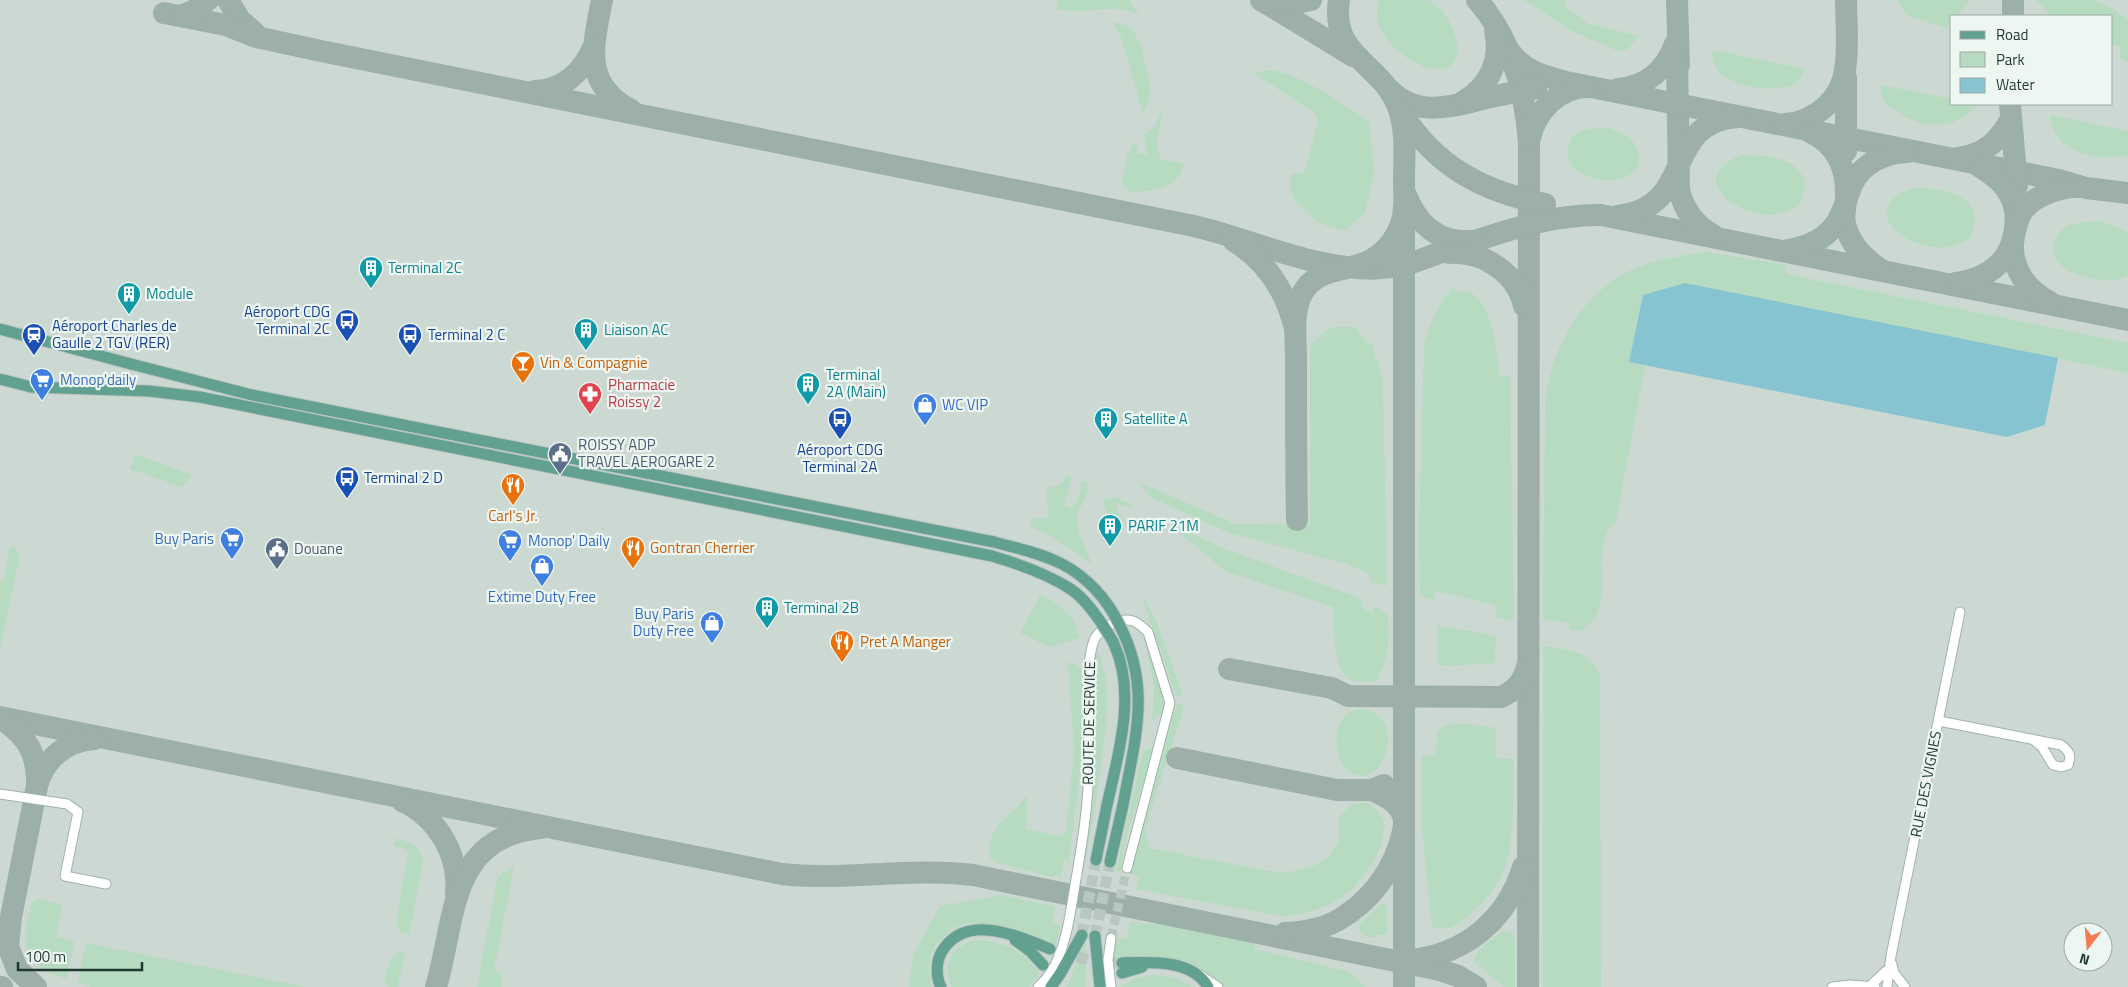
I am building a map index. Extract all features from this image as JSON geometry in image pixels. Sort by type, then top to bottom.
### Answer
[{"type":"main road","points":[[0,329],[167,375],[252,395],[994,542],[1063,564],[1098,592],[1111,608],[1128,641],[1137,672],[1139,705],[1135,740],[1110,862]]},
{"type":"main road","points":[[0,379],[31,386],[149,391],[200,397],[972,552],[1035,569],[1071,589],[1096,614],[1114,644],[1123,675],[1124,704],[1121,740],[1096,860]]},
{"type":"main road","points":[[941,987],[937,968],[940,955],[947,943],[959,933],[984,929],[1029,940],[1050,949]]},
{"type":"main road","points":[[1000,933],[1016,940],[1043,965]]},
{"type":"main road","points":[[1051,987],[1082,935],[1067,975],[1060,987]]},
{"type":"main road","points":[[1092,987],[1095,936],[1100,987]]},
{"type":"main road","points":[[1122,968],[1132,969],[1159,964],[1179,966],[1193,971],[1203,978],[1208,987]]},
{"type":"street","name":"RUE DES VIGNES","points":[[1887,987],[1891,956],[1960,612]]},
{"type":"street","name":"ROUTE DE SERVICE","points":[[1038,987],[1046,979],[1059,958],[1067,931],[1080,859],[1089,778],[1089,665],[1093,642],[1098,632],[1120,622],[1132,621],[1140,624],[1148,632],[1170,703],[1127,868]]},
{"type":"street","points":[[1938,721],[2034,740]]},
{"type":"street","points":[[0,794],[67,804],[78,812],[65,876],[106,884]]},
{"type":"street","points":[[1111,938],[1108,960],[1111,987]]},
{"type":"street","name":"RUE DES VIGNES","points":[[1883,987],[1891,956]]},
{"type":"street","name":"RUE DES VIGNES","points":[[1891,956],[1894,973],[1905,987]]},
{"type":"street","points":[[1193,971],[1218,987]]},
{"type":"street","name":"RUE DES VIGNES","points":[[1873,987],[1886,971]]},
{"type":"street","points":[[1832,987],[1873,987]]},
{"type":"shaded area","points":[[0,0],[2128,0],[2128,987],[0,987]]},
{"type":"green space","points":[[1056,0],[1128,0],[1140,16],[1120,9],[1069,11],[1057,9],[1058,1]]},
{"type":"green space","points":[[1379,0],[1428,0],[1441,9],[1454,32],[1457,54],[1450,66],[1436,69],[1419,64],[1401,54],[1386,38],[1378,20]]},
{"type":"green space","points":[[1524,0],[1565,0],[1565,6],[1587,23],[1639,36],[1628,49],[1618,51],[1570,30]]},
{"type":"green space","points":[[1896,0],[1970,0],[1957,15],[1950,15],[1950,24],[1946,28],[1909,16]]},
{"type":"green space","points":[[2037,0],[2094,0],[2110,7],[2128,20],[2128,61],[2120,58],[2120,46],[2113,45],[2113,15],[2049,15]]},
{"type":"green space","points":[[1112,23],[1122,24],[1131,28],[1141,47],[1150,88],[1148,102],[1143,115],[1123,43],[1119,32]]},
{"type":"green space","points":[[1713,50],[1806,69],[1793,85],[1767,89],[1754,87],[1740,84],[1719,71],[1713,62]]},
{"type":"green space","points":[[1270,70],[1308,83],[1369,122],[1374,173],[1365,213],[1344,231],[1318,223],[1294,199],[1289,186],[1291,174],[1304,173],[1318,122],[1315,113],[1253,73]]},
{"type":"green space","points":[[1882,85],[1950,99],[1950,105],[1975,105],[1965,116],[1952,123],[1937,125],[1921,123],[1916,122],[1886,104],[1881,91]]},
{"type":"green space","points":[[1164,108],[1156,144],[1161,159],[1184,164],[1177,179],[1171,184],[1149,191],[1133,192],[1133,194],[1122,185],[1128,153],[1134,142],[1138,148],[1136,152],[1147,155],[1144,135],[1154,126]]},
{"type":"green space","points":[[2049,115],[2128,131],[2128,156],[2099,157],[2078,152],[2062,141],[2055,132]]},
{"type":"green space","points":[[1594,128],[1609,128],[1631,138],[1639,157],[1636,170],[1625,177],[1610,180],[1593,178],[1579,172],[1569,161],[1569,142],[1577,133]]},
{"type":"green space","points":[[1742,155],[1776,158],[1785,161],[1799,170],[1805,184],[1800,204],[1786,212],[1770,215],[1738,206],[1725,198],[1718,187],[1716,176],[1724,165]]},
{"type":"green space","points":[[1913,188],[1955,194],[1969,203],[1975,217],[1970,238],[1956,245],[1941,248],[1924,245],[1896,231],[1888,220],[1887,209],[1895,198]]},
{"type":"green space","points":[[2098,221],[2128,232],[2128,276],[2111,280],[2090,278],[2070,271],[2056,259],[2054,246],[2056,237],[2060,232],[2077,223]]},
{"type":"green space","points":[[1705,252],[1786,265],[1786,274],[2128,343],[2128,373],[1685,283],[1643,295],[1629,361],[1645,365],[1616,521],[1608,531],[1604,543],[1600,607],[1595,618],[1581,631],[1570,629],[1569,623],[1543,619],[1545,404],[1553,365],[1560,346],[1581,311],[1610,282],[1646,264]]},
{"type":"green space","points":[[1454,287],[1455,292],[1468,292],[1478,298],[1485,308],[1494,337],[1500,377],[1510,376],[1514,621],[1496,617],[1495,605],[1435,591],[1435,600],[1420,596],[1419,531],[1424,344],[1439,306]]},
{"type":"green space","points":[[1343,326],[1356,328],[1368,344],[1371,342],[1383,380],[1387,586],[1371,582],[1368,573],[1347,564],[1229,533],[1150,497],[1139,482],[1235,524],[1310,525],[1310,346],[1328,329]]},
{"type":"green space","points":[[135,454],[192,475],[182,487],[130,469]]},
{"type":"green space","points":[[1067,475],[1072,476],[1064,505],[1072,508],[1078,499],[1082,481],[1087,482],[1089,488],[1076,518],[1080,535],[1092,565],[1062,543],[1030,527],[1033,518],[1048,518],[1047,488],[1062,484]]},
{"type":"green space","points":[[1115,497],[1132,505],[1132,508],[1115,503],[1121,519],[1111,523],[1103,504],[1104,500]]},
{"type":"green space","points":[[1179,528],[1228,550],[1362,599],[1361,607],[1373,613],[1374,606],[1388,615],[1387,655],[1377,676],[1379,679],[1372,682],[1360,682],[1350,679],[1343,673],[1336,652],[1333,607],[1225,571],[1178,531]]},
{"type":"green space","points":[[13,546],[20,554],[0,649],[0,581],[4,581],[10,547]]},
{"type":"green space","points":[[1040,595],[1066,611],[1074,622],[1079,638],[1049,647],[1020,633]]},
{"type":"green space","points":[[1143,600],[1146,600],[1158,626],[1183,696],[1179,697],[1176,695]]},
{"type":"green space","points":[[1437,625],[1496,636],[1495,663],[1448,666],[1437,664]]},
{"type":"green space","points":[[1144,637],[1164,691],[1165,712],[1152,720],[1154,686]]},
{"type":"green space","points":[[1543,646],[1569,650],[1583,655],[1595,666],[1600,675],[1601,987],[1543,987]]},
{"type":"green space","points":[[1098,651],[1106,679],[1107,708],[1098,790],[1085,864],[1082,863],[1092,788],[1094,658]]},
{"type":"green space","points":[[1068,662],[1075,664],[1081,669],[1082,756],[1069,861],[1064,861],[1060,877],[1054,875],[1053,877],[998,863],[990,858],[989,847],[991,838],[1000,823],[1027,796],[1026,829],[1059,836],[1066,832],[1074,751]]},
{"type":"green space","points":[[1179,703],[1184,706],[1145,830],[1149,848],[1280,873],[1299,870],[1319,863],[1329,856],[1339,839],[1338,824],[1342,815],[1352,805],[1366,803],[1378,812],[1383,821],[1382,843],[1370,867],[1347,893],[1323,907],[1306,913],[1280,916],[1136,889],[1140,876],[1130,874],[1176,706]]},
{"type":"green space","points":[[1357,709],[1373,712],[1383,720],[1388,733],[1387,747],[1383,760],[1375,771],[1364,776],[1351,773],[1346,769],[1339,757],[1336,741],[1338,727],[1342,719]]},
{"type":"green space","points":[[1472,724],[1496,728],[1496,758],[1514,759],[1513,818],[1507,863],[1496,885],[1463,920],[1455,926],[1441,929],[1432,926],[1431,919],[1421,819],[1421,755],[1436,755],[1437,731],[1444,726]]},
{"type":"green space","points":[[1155,746],[1127,835],[1120,872],[1116,871],[1143,751]]},
{"type":"green space","points":[[396,838],[416,848],[423,860],[409,935],[401,933],[396,924],[408,854],[407,850],[394,846]]},
{"type":"green space","points":[[514,866],[494,970],[500,973],[501,987],[477,987],[498,876]]},
{"type":"green space","points":[[1003,895],[1055,907],[1052,924],[1061,926],[1055,947],[1019,933],[991,925],[978,923],[955,927],[938,943],[933,953],[930,964],[932,987],[909,987],[913,955],[940,906]]},
{"type":"green space","points":[[38,899],[62,905],[56,937],[74,941],[67,979],[40,967],[28,952],[26,932],[28,919],[31,904]]},
{"type":"green space","points":[[1382,903],[1387,905],[1387,932],[1385,935],[1377,935],[1376,938],[1365,936],[1359,931],[1360,924]]},
{"type":"green space","points":[[1130,922],[1248,932],[1255,945],[1254,949],[1350,972],[1365,987],[1223,987],[1211,977],[1185,965],[1157,960],[1112,958],[1114,937],[1127,939]]},
{"type":"green space","points":[[1503,931],[1513,933],[1515,940],[1515,987],[1504,987],[1474,962],[1481,948]]},
{"type":"green space","points":[[1086,937],[1085,987],[1066,987],[1067,986]]},
{"type":"green space","points":[[976,940],[995,942],[1012,948],[1027,959],[1039,974],[1029,987],[951,987],[948,970],[951,957],[960,946]]},
{"type":"green space","points":[[86,943],[305,987],[91,987],[78,983]]},
{"type":"green space","points":[[398,952],[405,953],[398,987],[388,987],[384,981],[390,960]]},
{"type":"green space","points":[[1151,975],[1172,977],[1191,987],[1120,987],[1136,978]]},
{"type":"water","points":[[1685,283],[2058,358],[2045,425],[2007,437],[1629,362],[1643,295]]},
{"type":"taxiway","points":[[180,16],[193,11],[208,0]]},
{"type":"taxiway","points":[[228,0],[240,20],[255,33]]},
{"type":"taxiway","points":[[602,0],[594,48],[598,76],[615,100],[631,110]]},
{"type":"taxiway","points":[[1261,0],[1353,56]]},
{"type":"taxiway","points":[[1267,2],[1285,5],[1311,0]]},
{"type":"taxiway","points":[[1297,520],[1295,330],[1299,302],[1307,286],[1314,280],[1329,272],[1364,263],[1386,248],[1397,234],[1403,217],[1404,205],[1404,135],[1401,116],[1390,92],[1349,47],[1342,34],[1338,19],[1339,0]]},
{"type":"taxiway","points":[[1477,0],[1499,32],[1515,67],[1524,104],[1529,142],[1528,987]]},
{"type":"taxiway","points":[[1677,0],[1679,65]]},
{"type":"taxiway","points":[[1786,124],[1807,119],[1816,114],[1832,99],[1843,81],[1847,44],[1846,0]]},
{"type":"taxiway","points":[[2013,0],[2013,15]]},
{"type":"taxiway","points":[[164,13],[226,25],[256,37],[321,51],[1194,226],[1293,255],[1344,267],[1369,269],[1400,266],[1542,221],[1601,215],[2128,320]]},
{"type":"taxiway","points":[[1464,101],[1480,88],[1492,71],[1497,52],[1495,31]]},
{"type":"taxiway","points":[[1618,89],[1646,81],[1654,75],[1666,62],[1675,44]]},
{"type":"taxiway","points":[[535,91],[554,87],[570,78],[583,65],[593,48]]},
{"type":"taxiway","points":[[1677,52],[1679,190],[1684,204],[1695,222],[1713,235]]},
{"type":"taxiway","points":[[1511,53],[1529,69],[1566,82],[2059,180],[2086,188],[2128,193]]},
{"type":"taxiway","points":[[1846,78],[1846,151]]},
{"type":"taxiway","points":[[1530,138],[1533,128],[1550,102],[1568,91],[1588,87]]},
{"type":"taxiway","points":[[1390,90],[1410,104],[1432,108],[1536,88]]},
{"type":"taxiway","points":[[2010,105],[2017,186]]},
{"type":"taxiway","points":[[1402,113],[1415,132],[1430,148],[1463,174],[1502,192],[1545,204]]},
{"type":"taxiway","points":[[1618,216],[1643,209],[1659,198],[1697,134],[1713,123],[1737,117]]},
{"type":"taxiway","points":[[1958,158],[1976,153],[1990,146],[2011,119]]},
{"type":"taxiway","points":[[1810,132],[1828,144],[1839,159],[1845,177],[1846,198],[1844,217],[1847,231],[1858,250],[1880,269]]},
{"type":"taxiway","points":[[1788,250],[1802,247],[1822,238],[1833,228],[1853,183],[1857,176],[1869,165],[1891,154],[1907,152]]},
{"type":"taxiway","points":[[1980,167],[2002,184],[2013,203],[2016,218],[2013,254],[2018,271],[2028,286],[2050,302]]},
{"type":"taxiway","points":[[1956,283],[1981,276],[2002,261],[2011,245],[2022,212],[2033,201],[2047,193],[2077,187]]},
{"type":"taxiway","points":[[1406,195],[1416,214],[1430,229],[1448,239],[1470,241]]},
{"type":"taxiway","points":[[1404,208],[1404,987]]},
{"type":"taxiway","points":[[1234,241],[1255,257],[1272,277],[1285,300],[1294,325]]},
{"type":"taxiway","points":[[1449,253],[1474,256],[1496,266],[1514,283],[1524,306]]},
{"type":"taxiway","points":[[1229,669],[1332,688],[1348,696],[1501,697],[1518,685],[1527,667]]},
{"type":"taxiway","points":[[0,717],[782,874],[830,876],[925,872],[973,875],[1440,970],[1458,976],[1476,987]]},
{"type":"taxiway","points":[[1,719],[18,732],[29,747],[35,764],[37,785]]},
{"type":"taxiway","points":[[36,987],[17,969],[8,946],[11,917],[37,786],[45,768],[58,753],[74,743],[94,739]]},
{"type":"taxiway","points":[[1177,758],[1337,790],[1372,790],[1384,785]]},
{"type":"taxiway","points":[[1285,933],[1313,929],[1340,919],[1368,897],[1383,878],[1399,846],[1404,820],[1403,814],[1396,805],[1387,797],[1372,790]]},
{"type":"taxiway","points":[[402,801],[426,817],[443,838],[454,864],[456,892]]},
{"type":"taxiway","points":[[436,987],[453,909],[461,885],[472,864],[488,847],[511,834],[541,828]]},
{"type":"taxiway","points":[[1411,960],[1449,950],[1466,942],[1481,931],[1495,918],[1506,903],[1516,886],[1523,867]]},
{"type":"tunnel","points":[[1082,935],[1096,860]]},
{"type":"tunnel","points":[[1095,936],[1110,862]]},
{"type":"tunnel","points":[[1111,938],[1127,868]]},
{"type":"tunnel","points":[[1061,953],[1102,963],[1122,963]]},
{"type":"place","name":"Terminal 2C","points":[[371,289]]},
{"type":"place","name":"Module","points":[[129,315]]},
{"type":"place","name":"Aéroport CDG Terminal 2C","points":[[347,342]]},
{"type":"place","name":"Liaison AC","points":[[586,351]]},
{"type":"place","name":"Aéroport Charles de Gaulle 2 TGV (RER)","points":[[34,356]]},
{"type":"place","name":"Terminal 2 C","points":[[410,356]]},
{"type":"place","name":"Vin & Compagnie","points":[[523,384]]},
{"type":"place","name":"Monop'daily","points":[[42,401]]},
{"type":"place","name":"Terminal 2A (Main)","points":[[808,405]]},
{"type":"place","name":"Pharmacie Roissy 2","points":[[590,415]]},
{"type":"place","name":"WC VIP","points":[[925,426]]},
{"type":"place","name":"Aéroport CDG Terminal 2A","points":[[840,440]]},
{"type":"place","name":"Satellite A","points":[[1106,440]]},
{"type":"place","name":"ROISSY ADP TRAVEL AEROGARE 2","points":[[560,475]]},
{"type":"place","name":"Terminal 2 D","points":[[347,499]]},
{"type":"place","name":"Carl's Jr.","points":[[513,506]]},
{"type":"place","name":"PARIF 21M","points":[[1110,547]]},
{"type":"place","name":"Buy Paris","points":[[232,560]]},
{"type":"place","name":"Monop' Daily","points":[[510,562]]},
{"type":"place","name":"Gontran Cherrier","points":[[633,569]]},
{"type":"place","name":"Douane","points":[[277,570]]},
{"type":"place","name":"Extime Duty Free","points":[[542,587]]},
{"type":"place","name":"Terminal 2B","points":[[767,629]]},
{"type":"place","name":"Buy Paris Duty Free","points":[[712,644]]},
{"type":"place","name":"Pret A Manger","points":[[842,663]]}]
